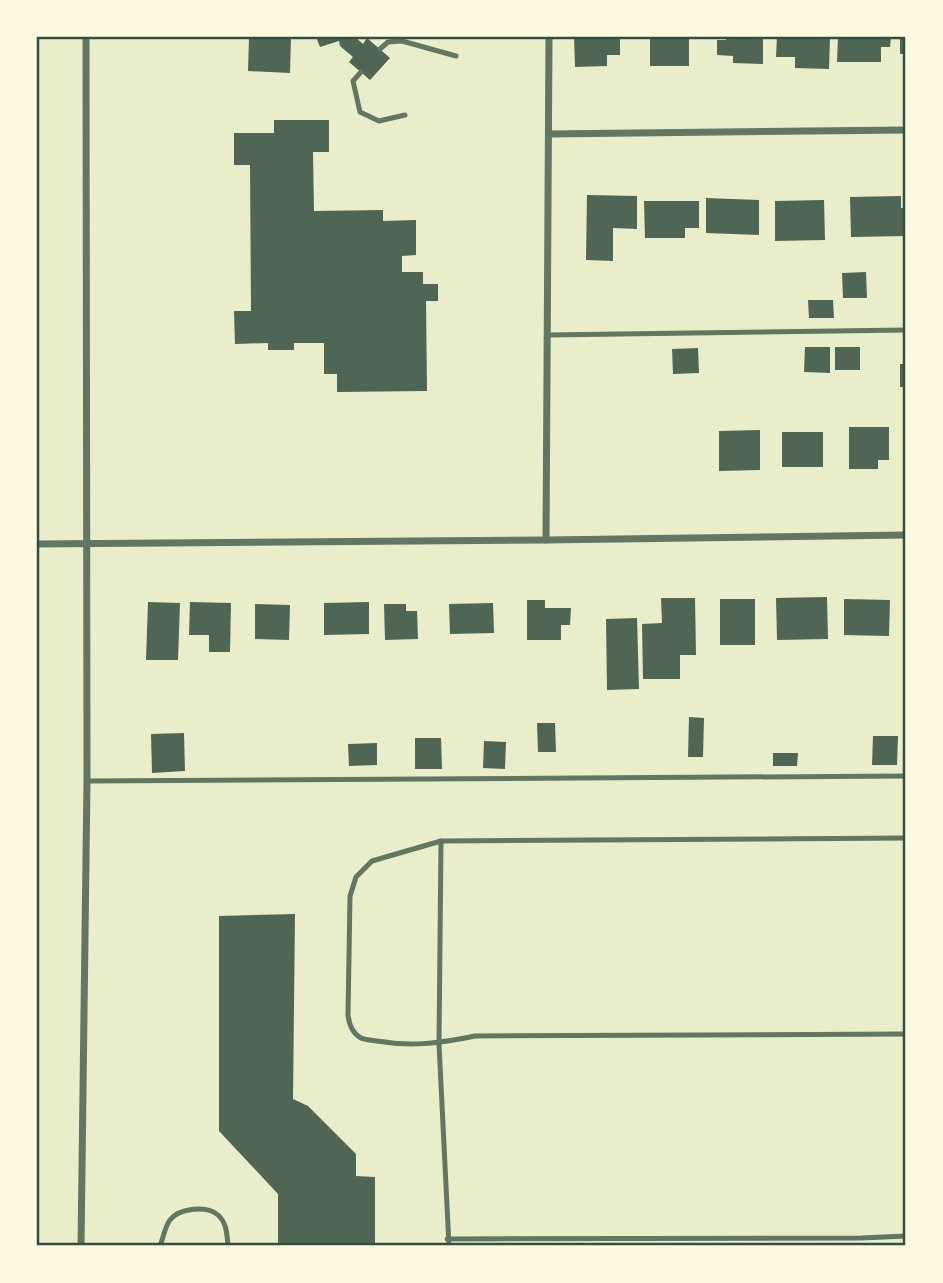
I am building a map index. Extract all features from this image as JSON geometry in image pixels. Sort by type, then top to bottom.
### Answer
[{"type":"street","points":[[82,1246],[87,781],[86,37]]},
{"type":"street","points":[[546,540],[548,37]]},
{"type":"street","points":[[548,134],[906,130]]},
{"type":"street","points":[[37,544],[906,535]]},
{"type":"lane","points":[[380,50],[388,42],[402,41],[457,56]]},
{"type":"lane","points":[[360,72],[353,81],[360,112],[379,121],[405,115]]},
{"type":"lane","points":[[547,335],[906,330]]},
{"type":"lane","points":[[87,781],[906,776]]},
{"type":"lane","points":[[906,838],[441,841],[372,861],[356,877],[350,896],[348,1015],[349,1024],[360,1038],[439,1044],[475,1036],[906,1034]]},
{"type":"lane","points":[[441,841],[439,1044],[448,1243],[906,1236]]},
{"type":"lane","points":[[160,1246],[170,1220],[180,1213],[204,1209],[217,1214],[226,1228],[228,1246]]},
{"type":"lane","points":[[860,1246],[861,1238]]},
{"type":"building","points":[[249,37],[291,37],[290,73],[248,71]]},
{"type":"building","points":[[316,37],[355,37],[363,44],[367,38],[390,58],[370,80],[349,62],[353,57],[340,46],[339,41],[320,47]]},
{"type":"building","points":[[574,37],[620,37],[620,55],[607,55],[607,66],[575,67]]},
{"type":"building","points":[[650,37],[689,37],[689,66],[650,66]]},
{"type":"building","points":[[726,37],[763,37],[763,64],[733,63],[733,56],[717,55],[717,40],[726,40]]},
{"type":"building","points":[[777,37],[830,37],[829,69],[795,68],[795,57],[776,57]]},
{"type":"building","points":[[838,37],[891,37],[890,47],[881,47],[881,62],[837,62]]},
{"type":"building","points":[[900,37],[906,37],[906,54],[900,54]]},
{"type":"building","points":[[274,120],[329,120],[329,152],[313,152],[314,211],[383,210],[383,221],[416,220],[416,255],[402,256],[402,272],[423,272],[423,284],[438,284],[438,301],[426,301],[427,391],[337,392],[337,374],[324,374],[324,343],[294,343],[294,350],[268,350],[268,343],[235,344],[234,311],[251,311],[250,165],[234,165],[234,133],[274,133]]},
{"type":"building","points":[[587,195],[637,196],[637,229],[613,228],[613,261],[586,260]]},
{"type":"building","points":[[901,196],[901,208],[906,208],[906,236],[851,237],[850,197]]},
{"type":"building","points":[[706,198],[759,200],[759,235],[706,233]]},
{"type":"building","points":[[824,200],[825,240],[775,241],[775,201]]},
{"type":"building","points":[[644,201],[699,201],[699,228],[685,228],[685,238],[645,238]]},
{"type":"building","points":[[866,272],[867,298],[843,298],[842,273]]},
{"type":"building","points":[[808,300],[833,300],[834,318],[809,318]]},
{"type":"building","points":[[805,347],[830,347],[830,373],[804,372]]},
{"type":"building","points":[[835,347],[860,347],[860,370],[835,370]]},
{"type":"building","points":[[698,348],[699,373],[673,374],[672,349]]},
{"type":"building","points":[[900,364],[906,364],[906,387],[900,387]]},
{"type":"building","points":[[849,427],[889,427],[889,460],[878,460],[878,469],[849,469]]},
{"type":"building","points":[[760,430],[760,470],[719,471],[719,431]]},
{"type":"building","points":[[782,432],[823,432],[823,467],[782,467]]},
{"type":"building","points":[[906,441],[906,468],[903,468]]},
{"type":"building","points":[[827,597],[828,639],[777,640],[776,598]]},
{"type":"building","points":[[661,598],[695,598],[696,655],[680,655],[680,679],[643,679],[642,624],[662,623]]},
{"type":"building","points":[[720,599],[755,599],[755,645],[720,645]]},
{"type":"building","points":[[844,599],[890,600],[889,636],[844,635]]},
{"type":"building","points":[[527,600],[545,600],[545,608],[571,608],[570,625],[561,625],[561,640],[527,640]]},
{"type":"building","points":[[148,602],[180,603],[178,660],[146,660]]},
{"type":"building","points":[[190,602],[231,603],[230,652],[209,652],[209,635],[189,635]]},
{"type":"building","points":[[369,602],[369,634],[324,635],[324,603]]},
{"type":"building","points":[[493,603],[494,633],[450,634],[449,604]]},
{"type":"building","points":[[255,604],[290,605],[289,640],[255,639]]},
{"type":"building","points":[[384,604],[406,604],[406,611],[417,611],[418,639],[385,640]]},
{"type":"building","points":[[637,618],[639,689],[607,690],[606,619]]},
{"type":"building","points":[[689,717],[704,718],[703,757],[688,757]]},
{"type":"building","points":[[537,723],[555,723],[556,752],[538,752]]},
{"type":"building","points":[[184,733],[185,771],[152,773],[151,734]]},
{"type":"building","points":[[873,736],[898,736],[897,765],[872,765]]},
{"type":"building","points":[[415,738],[441,738],[442,769],[415,769]]},
{"type":"building","points":[[484,741],[506,742],[505,769],[483,768]]},
{"type":"building","points":[[377,743],[377,765],[349,766],[348,744]]},
{"type":"building","points":[[773,753],[798,753],[797,766],[773,766]]},
{"type":"building","points":[[295,914],[293,1099],[308,1106],[356,1154],[356,1176],[375,1177],[375,1246],[278,1246],[278,1194],[219,1131],[219,916]]}]
